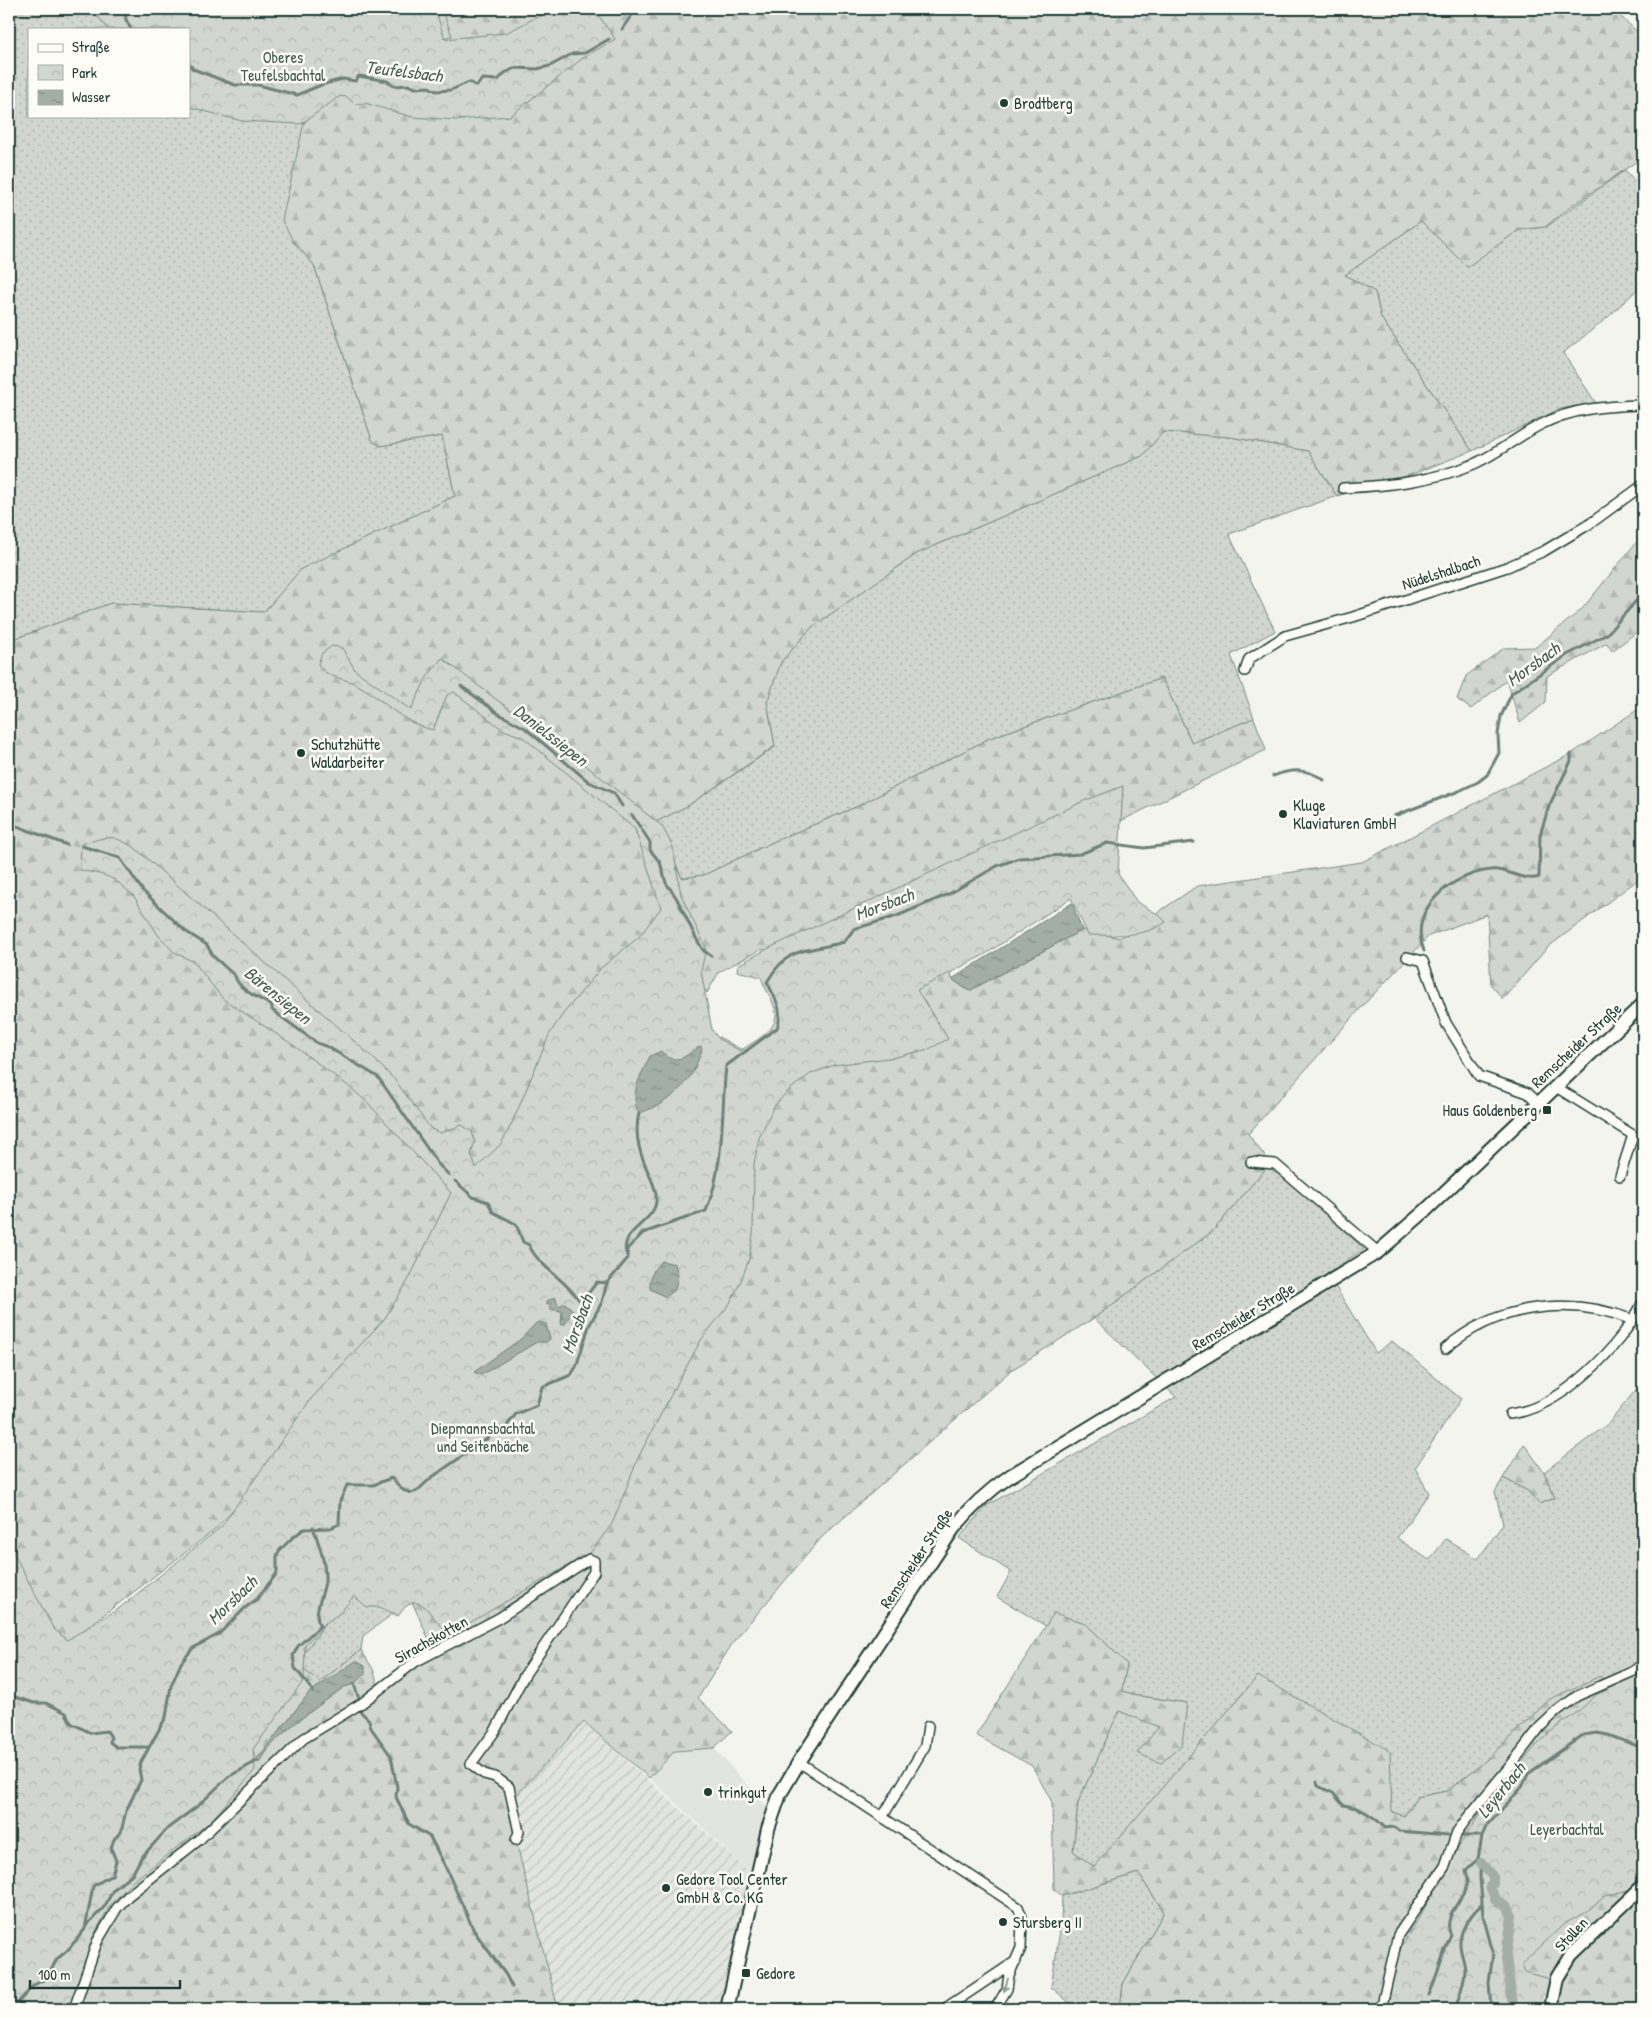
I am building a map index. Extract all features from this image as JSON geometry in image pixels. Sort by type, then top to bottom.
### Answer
[{"type":"main road","name":"Remscheider Straße","points":[[727,2009],[773,1810],[799,1762],[953,1529],[978,1501],[1010,1476],[1378,1252],[1425,1212],[1643,1004]]},
{"type":"main road","name":"Stollen","points":[[1552,2009],[1558,1978],[1567,1960],[1639,1890]]},
{"type":"street","points":[[1343,488],[1426,479],[1474,464],[1539,426],[1571,413],[1613,406],[1643,405]]},
{"type":"street","name":"Nüdelshalbach","points":[[1245,670],[1249,659],[1285,636],[1507,567],[1544,551],[1591,524],[1643,485]]},
{"type":"street","points":[[1407,958],[1423,961],[1446,1023],[1479,1076],[1528,1093],[1538,1103]]},
{"type":"street","points":[[1556,1087],[1633,1135],[1620,1176]]},
{"type":"street","points":[[1252,1162],[1275,1164],[1378,1252]]},
{"type":"street","points":[[1510,1414],[1525,1412],[1575,1382],[1603,1357],[1633,1320],[1643,1302]]},
{"type":"street","points":[[1445,1348],[1463,1333],[1499,1316],[1541,1307],[1594,1309],[1633,1320]]},
{"type":"street","name":"Sirachskotten","points":[[74,2009],[97,1942],[117,1908],[128,1896],[199,1840],[303,1739],[362,1703],[415,1662],[499,1618],[589,1559],[594,1561],[594,1572],[524,1676],[495,1731],[471,1764],[484,1774],[495,1777],[509,1787],[519,1832],[516,1840]]},
{"type":"street","points":[[1381,2009],[1398,1935],[1445,1866],[1457,1832],[1468,1816],[1512,1765],[1540,1727],[1557,1711],[1577,1696],[1632,1672],[1643,1664]]},
{"type":"street","points":[[883,1816],[925,1746],[928,1726]]},
{"type":"street","points":[[799,1762],[883,1816],[982,1885],[1018,1907],[1022,1917],[1022,1932],[1016,1961],[1009,1975],[1007,1989],[995,2009]]},
{"type":"street","points":[[944,2009],[1016,1961]]},
{"type":"shaded area","points":[[584,1722],[753,1875],[724,2009],[551,2009],[556,2001],[507,1805]]},
{"type":"shaded area","points":[[714,1748],[769,1809],[753,1875],[649,1778],[675,1751]]},
{"type":"green space","points":[[9,9],[442,9],[453,36],[373,54],[293,241],[314,265],[372,440],[380,446],[442,436],[455,496],[302,569],[264,612],[111,603],[9,641]]},
{"type":"green space","name":"Oberes Teufelsbachtal","points":[[92,9],[435,9],[445,39],[506,33],[552,9],[594,9],[615,39],[583,58],[510,116],[457,120],[412,117],[365,103],[355,104],[347,97],[340,96],[301,124],[242,121],[190,107],[190,28],[107,28]]},
{"type":"green space","points":[[442,9],[1612,9],[1643,37],[1643,157],[1569,208],[1545,227],[1519,230],[1467,267],[1421,221],[1345,275],[1375,292],[1381,318],[1472,451],[1407,476],[1337,496],[1308,451],[1230,437],[1163,432],[1142,456],[918,553],[812,627],[781,662],[767,702],[775,746],[689,805],[656,822],[682,878],[704,875],[775,841],[856,807],[990,738],[1162,678],[1192,743],[1254,718],[1266,750],[1090,836],[948,958],[952,979],[969,991],[1082,930],[1120,938],[1197,886],[1362,862],[1571,754],[1643,706],[1643,876],[1548,947],[1503,999],[1491,985],[1487,914],[1429,936],[1368,1000],[1248,1134],[1270,1163],[1213,1231],[1094,1318],[1010,1371],[822,1537],[734,1641],[698,1698],[732,1731],[714,1748],[675,1751],[649,1778],[584,1722],[507,1805],[556,2001],[551,2009],[9,2009],[9,1995],[20,1992],[289,1444],[217,1528],[75,1637],[9,1711],[9,641],[111,603],[264,612],[301,569],[455,496],[442,436],[380,446],[372,440],[314,265],[293,241],[282,220],[304,123],[373,54],[452,36]],"holes":[[[672,947],[707,993],[719,972],[762,949],[777,956],[811,1039],[754,1049],[740,1049],[719,1037],[681,1108]],[[381,1533],[435,1653],[379,1688],[373,1669],[361,1650],[320,1682],[300,1667],[300,1659]],[[352,1665],[354,1684],[344,1687],[297,1721],[275,1741],[258,1763],[257,1759],[310,1692]]]},
{"type":"green space","points":[[1625,170],[1643,189],[1643,284],[1607,318],[1563,353],[1596,403],[1560,409],[1472,451],[1381,318],[1375,292],[1345,275],[1421,221],[1467,266],[1519,230],[1546,227]]},
{"type":"green space","points":[[1163,432],[1230,437],[1308,451],[1337,496],[1229,534],[1275,631],[1231,655],[1254,718],[1192,743],[1162,678],[990,738],[856,807],[775,841],[704,875],[682,878],[656,822],[689,805],[775,747],[767,702],[781,662],[812,627],[918,553],[1142,456]]},
{"type":"green space","points":[[1643,537],[1643,627],[1612,651],[1607,643],[1547,676],[1546,702],[1520,723],[1507,680],[1471,709],[1457,699],[1466,676],[1504,648],[1536,647],[1582,609],[1635,544]]},
{"type":"green space","name":"Diepmannsbachtal und Seitenbäche","points":[[332,646],[342,648],[355,670],[411,710],[427,677],[442,658],[509,709],[531,722],[662,826],[673,847],[681,895],[706,948],[701,971],[712,1030],[719,1039],[740,1051],[765,1034],[774,1023],[776,1016],[774,1005],[761,977],[737,971],[738,965],[769,948],[1084,801],[1123,786],[1118,874],[1137,902],[1159,915],[1166,922],[1148,931],[1138,933],[1088,935],[1071,898],[984,955],[917,990],[948,1039],[929,1049],[896,1057],[834,1065],[810,1074],[788,1091],[774,1106],[759,1138],[754,1164],[753,1234],[749,1259],[741,1281],[730,1303],[701,1340],[639,1456],[612,1524],[591,1552],[449,1635],[424,1606],[415,1602],[406,1606],[398,1616],[380,1607],[367,1607],[354,1596],[340,1613],[324,1624],[305,1645],[304,1680],[253,1749],[255,1770],[210,1822],[133,1881],[110,1905],[93,1937],[69,2009],[9,2009],[15,2001],[9,1993],[9,1937],[11,1930],[9,1929],[9,1544],[53,1628],[67,1640],[118,1609],[221,1527],[311,1399],[385,1318],[409,1279],[451,1193],[368,1103],[351,1088],[293,1045],[223,999],[194,962],[174,952],[158,935],[133,895],[115,880],[104,875],[80,870],[81,844],[108,837],[135,848],[370,1055],[395,1080],[431,1129],[441,1133],[462,1125],[472,1132],[475,1142],[471,1154],[476,1168],[501,1144],[513,1121],[550,1033],[563,1014],[601,968],[639,937],[661,908],[635,829],[524,738],[502,729],[454,692],[447,695],[433,730],[421,727],[401,716],[354,683],[329,675],[321,669],[318,664],[322,653]]},
{"type":"green space","points":[[1270,1163],[1364,1249],[1327,1273],[1376,1353],[1392,1341],[1461,1399],[1415,1468],[1429,1493],[1397,1538],[1429,1560],[1446,1539],[1478,1559],[1503,1524],[1495,1492],[1503,1478],[1528,1491],[1539,1504],[1555,1498],[1544,1472],[1609,1423],[1643,1381],[1643,1781],[1550,1699],[1482,1764],[1447,1791],[1417,1797],[1404,1816],[1392,1812],[1258,1676],[1094,1868],[1073,1851],[1078,1802],[1119,1710],[1159,1727],[1187,1703],[1140,1696],[1122,1691],[1127,1664],[1085,1623],[1055,1614],[1046,1626],[997,1597],[1011,1572],[959,1538],[986,1506],[1176,1397],[1094,1318],[1213,1231]]},
{"type":"green space","points":[[1524,1444],[1544,1472],[1555,1498],[1539,1504],[1528,1491],[1503,1478]]},
{"type":"green space","points":[[381,1533],[410,1601],[363,1636],[361,1650],[320,1682],[300,1668],[300,1659]]},
{"type":"green space","points":[[1054,1613],[1085,1623],[1127,1664],[1122,1691],[1140,1696],[1187,1703],[1182,1745],[1161,1763],[1137,1753],[1159,1727],[1119,1711],[1078,1802],[1073,1851],[1094,1867],[1258,1676],[1390,1751],[1392,1812],[1404,1816],[1417,1797],[1447,1791],[1482,1764],[1550,1699],[1600,1676],[1620,1695],[1643,1781],[1643,2009],[1120,2009],[1123,1984],[1164,1912],[1138,1873],[1062,1896],[1054,1889],[1052,1802],[1032,1766],[976,1735]]},
{"type":"green space","name":"Leyerbachtal","points":[[1643,1671],[1643,1876],[1628,1890],[1605,1896],[1585,1913],[1564,1924],[1522,1964],[1525,1972],[1550,1979],[1544,2009],[1387,2009],[1397,1957],[1402,1946],[1455,1852],[1481,1812],[1535,1747],[1550,1732],[1579,1711],[1596,1695]]},
{"type":"green space","points":[[1138,1873],[1164,1912],[1123,1984],[1120,2009],[1071,2009],[1072,2005],[1051,1987],[1061,1924],[1062,1896]]},
{"type":"water","points":[[1072,903],[1082,930],[969,991],[952,979]]},
{"type":"water","points":[[701,1046],[701,1053],[694,1069],[675,1094],[649,1110],[639,1113],[635,1099],[637,1084],[650,1056],[661,1051],[672,1059],[677,1059],[686,1056]]},
{"type":"water","points":[[662,1261],[675,1264],[678,1275],[675,1290],[666,1297],[650,1289],[652,1274]]},
{"type":"water","points":[[555,1297],[559,1306],[565,1303],[573,1310],[565,1324],[561,1325],[562,1311],[550,1309],[551,1304],[547,1304],[547,1301]]},
{"type":"water","points":[[536,1323],[546,1324],[550,1339],[546,1342],[537,1342],[481,1375],[474,1372],[522,1338]]},
{"type":"water","points":[[356,1661],[365,1666],[365,1674],[354,1684],[344,1687],[285,1732],[274,1742],[259,1763],[257,1759],[310,1692]]},
{"type":"waterway","name":"Teufelsbach","points":[[125,9],[126,20],[130,28]]},
{"type":"waterway","points":[[622,29],[636,9]]},
{"type":"waterway","name":"Teufelsbach","points":[[190,65],[193,69],[235,85],[258,85],[297,95],[321,85],[343,79],[355,81],[359,76],[387,81],[395,86],[429,87],[436,91],[451,90],[469,82],[477,86],[482,79],[498,80],[505,73],[515,68],[537,69],[550,66],[572,54],[585,53],[609,39]]},
{"type":"waterway","name":"Morsbach","points":[[1394,816],[1459,791],[1478,782],[1487,775],[1499,753],[1498,734],[1501,716],[1512,693],[1567,655],[1607,634],[1643,593]]},
{"type":"waterway","name":"Danielssiepen","points":[[461,686],[499,714],[525,728],[589,782],[614,793],[622,806]]},
{"type":"waterway","points":[[1424,951],[1420,936],[1422,921],[1427,908],[1447,887],[1475,873],[1490,870],[1502,871],[1527,878],[1539,877],[1540,835],[1549,806],[1571,761],[1571,754]]},
{"type":"waterway","name":"Morsbach","points":[[1273,776],[1299,771],[1312,773],[1324,780]]},
{"type":"waterway","name":"Danielssiepen","points":[[632,815],[650,842],[650,850],[660,862],[666,883],[676,897],[696,938],[703,950],[711,956]]},
{"type":"waterway","points":[[9,823],[67,845]]},
{"type":"waterway","name":"Morsbach","points":[[12,2009],[34,1985],[47,1978],[57,1959],[68,1950],[85,1929],[93,1886],[112,1875],[116,1861],[111,1848],[114,1839],[121,1832],[126,1811],[141,1780],[139,1769],[141,1762],[166,1717],[171,1686],[181,1663],[193,1648],[219,1634],[245,1608],[257,1599],[277,1573],[277,1556],[279,1551],[292,1538],[304,1529],[331,1528],[339,1524],[340,1501],[347,1485],[373,1485],[391,1478],[403,1490],[411,1493],[417,1491],[431,1478],[488,1438],[496,1429],[506,1427],[516,1414],[537,1405],[542,1387],[571,1375],[576,1367],[589,1326],[602,1302],[607,1283],[628,1258],[627,1249],[643,1233],[706,1211],[712,1193],[719,1157],[726,1066],[777,1028],[780,1016],[779,1010],[776,999],[767,982],[784,961],[792,955],[809,949],[844,942],[854,929],[897,916],[949,894],[997,866],[1019,858],[1080,854],[1107,843],[1144,848],[1194,842]]},
{"type":"waterway","name":"Bärensiepen","points":[[82,846],[120,858],[143,891],[185,931],[207,945],[213,956],[235,976],[245,990],[272,1006],[272,1010],[317,1043],[328,1047],[378,1077],[438,1164],[449,1175]]},
{"type":"waterway","points":[[627,1256],[625,1247],[627,1240],[649,1216],[656,1202],[654,1187],[638,1144],[637,1125],[639,1113]]},
{"type":"waterway","name":"Bärensiepen","points":[[455,1181],[473,1197],[488,1202],[493,1212],[516,1224],[523,1242],[529,1245],[539,1260],[579,1300],[583,1300],[597,1282],[607,1283]]},
{"type":"waterway","points":[[313,1527],[322,1554],[325,1574],[317,1615],[320,1626],[298,1646],[293,1656],[295,1668],[313,1691]]},
{"type":"waterway","points":[[354,1684],[359,1699]]},
{"type":"waterway","points":[[9,1695],[34,1703],[46,1703],[66,1713],[71,1723],[91,1733],[107,1731],[111,1737],[110,1742],[116,1747],[148,1747]]},
{"type":"waterway","points":[[360,1711],[369,1720],[371,1728],[391,1756],[397,1787],[396,1797],[409,1824],[430,1837],[474,1931],[506,1975],[512,1987]]},
{"type":"waterway","name":"Leyerbach","points":[[1429,1995],[1451,1935],[1449,1928],[1451,1914],[1468,1882],[1466,1870],[1478,1859],[1482,1836],[1486,1827],[1522,1787],[1528,1774],[1583,1735],[1597,1733],[1608,1735],[1643,1748]]},
{"type":"waterway","points":[[86,1926],[105,1906],[113,1890],[133,1873],[141,1858],[168,1828],[199,1805],[228,1777],[257,1761]]},
{"type":"waterway","points":[[1317,1782],[1318,1786],[1333,1793],[1343,1805],[1366,1813],[1385,1828],[1394,1827],[1399,1831],[1448,1835]]},
{"type":"waterway","points":[[1460,1836],[1482,1836]]},
{"type":"waterway","points":[[1478,1859],[1481,1863],[1480,1877],[1483,1915],[1493,1953],[1489,1983],[1491,2009]]},
{"type":"waterway","points":[[1481,1863],[1493,1877],[1493,1882],[1490,1886],[1495,1899],[1508,1908],[1512,1916],[1506,1958],[1513,2005]]},
{"type":"waterway","points":[[1455,2009],[1465,1971],[1460,1939],[1470,1917],[1482,1904]]},
{"type":"place","name":"Brodtberg","points":[[1004,103]]},
{"type":"place","name":"Schutzhütte Waldarbeiter","points":[[301,753]]},
{"type":"place","name":"Kluge Klaviaturen GmbH","points":[[1283,814]]},
{"type":"place","name":"Haus Goldenberg","points":[[1547,1110]]},
{"type":"place","name":"trinkgut","points":[[708,1792]]},
{"type":"place","name":"Gedore Tool Center GmbH & Co. KG","points":[[666,1888]]},
{"type":"place","name":"Stursberg II","points":[[1003,1922]]},
{"type":"place","name":"Gedore","points":[[746,1973]]}]
